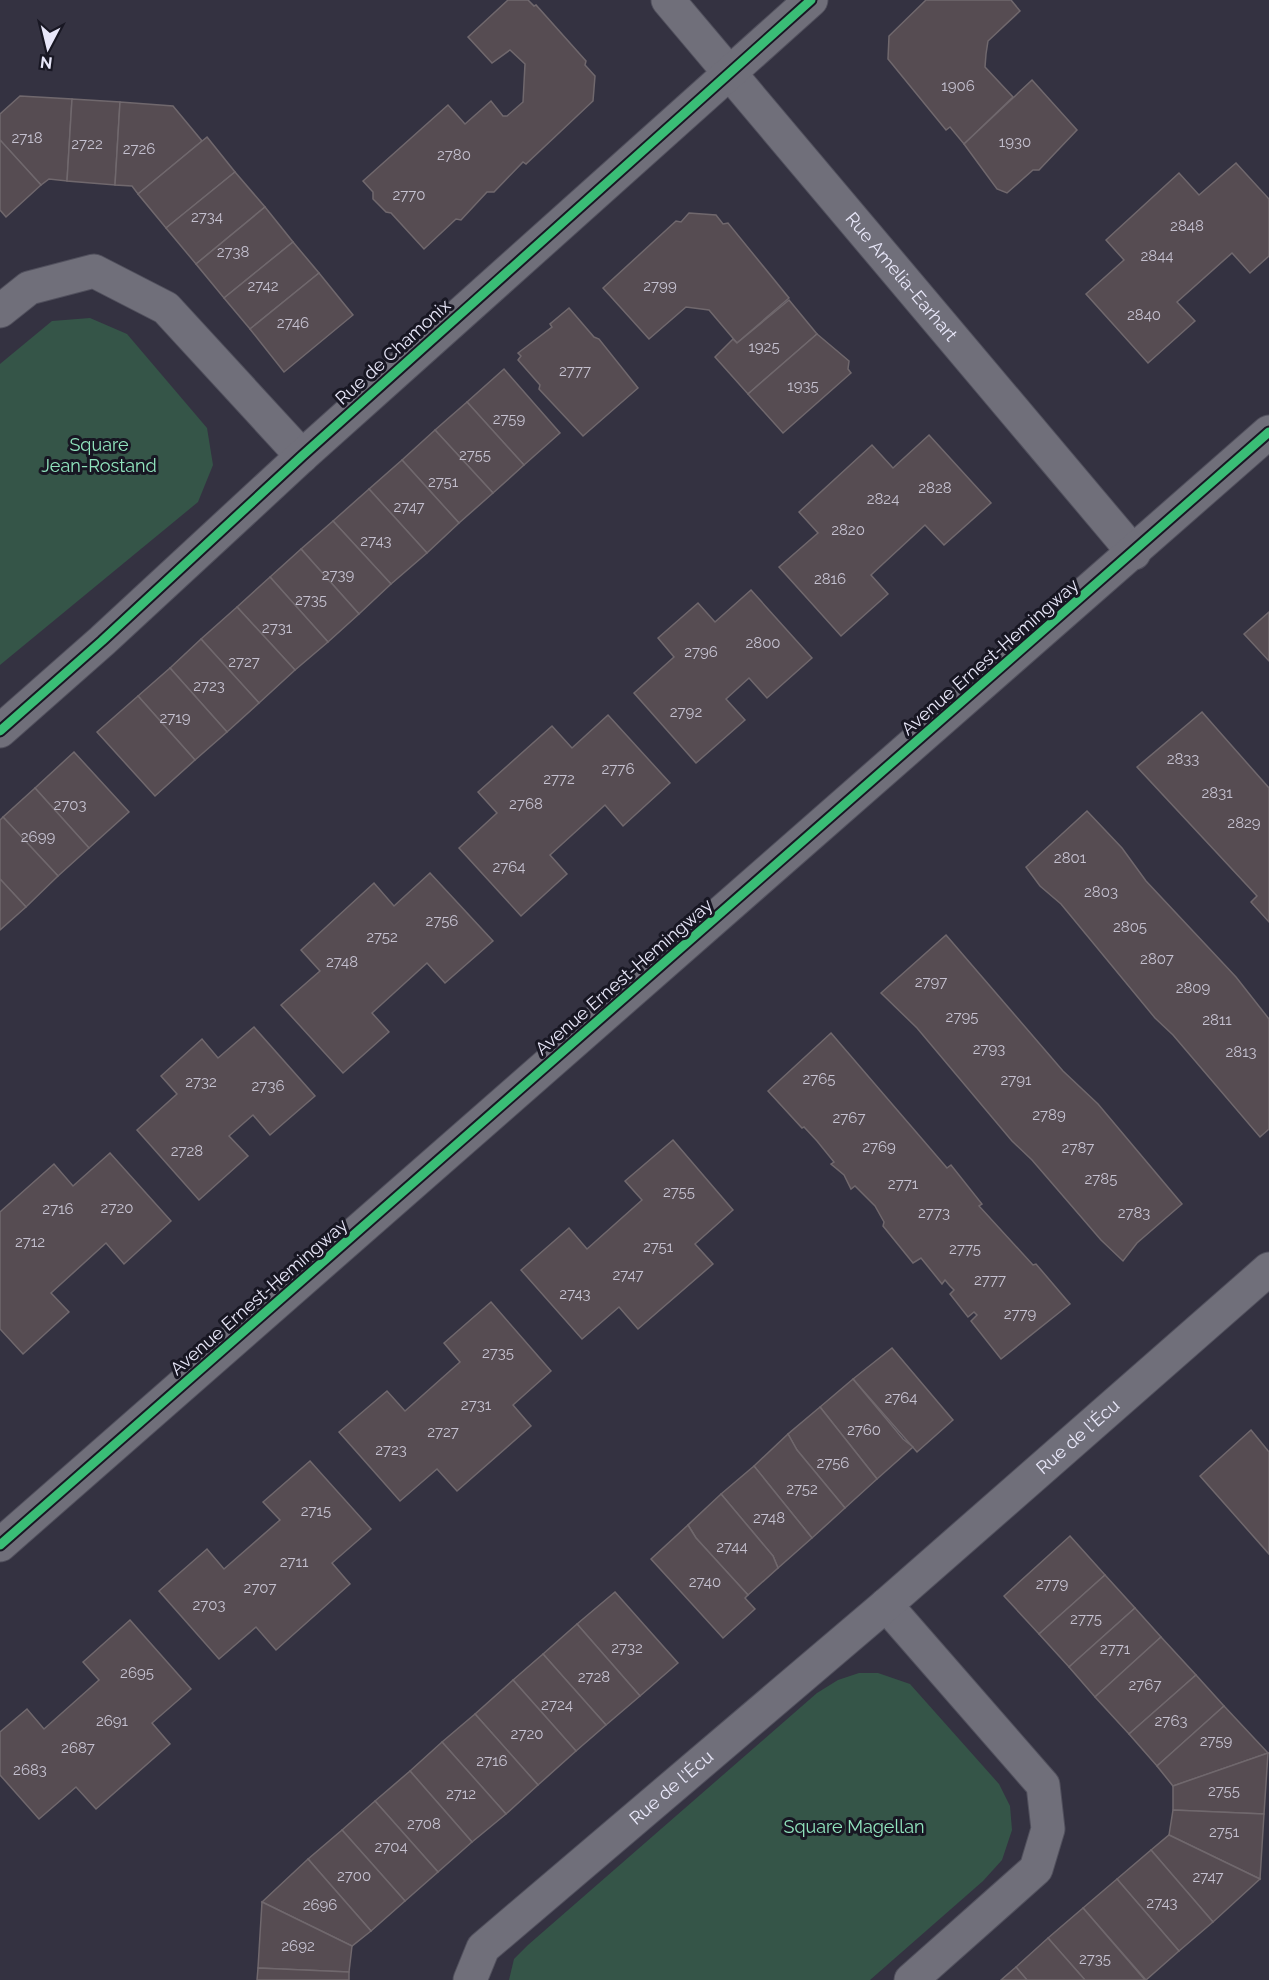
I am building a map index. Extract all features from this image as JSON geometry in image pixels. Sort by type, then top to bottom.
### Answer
[{"type":"street","name":"Rue Amelia-Earhart","points":[[668,0],[1134,553]]},
{"type":"street","name":"Rue de Chamonix","points":[[0,731],[102,641],[302,456],[811,0]]},
{"type":"street","points":[[0,311],[29,288],[94,271],[166,308],[302,456]]},
{"type":"street","name":"Avenue Ernest-Hemingway","points":[[0,1545],[1134,553],[1269,432]]},
{"type":"street","name":"Rue de l'Écu","points":[[470,1980],[483,1948],[886,1605],[1269,1269]]},
{"type":"street","points":[[886,1605],[1043,1785],[1048,1829],[1036,1869],[911,1980]]},
{"type":"green space","name":"Square Jean-Rostand","points":[[90,318],[127,334],[207,428],[213,465],[198,502],[0,665],[0,364],[52,321]]},
{"type":"green space","name":"Square Magellan","points":[[859,1673],[878,1673],[910,1684],[999,1784],[1010,1806],[1012,1830],[1002,1860],[983,1881],[870,1980],[509,1980],[514,1959],[528,1945],[817,1693],[838,1680]]},
{"type":"building","points":[[508,0],[528,0],[534,6],[536,5],[586,61],[585,65],[595,76],[593,101],[526,164],[523,162],[494,192],[487,192],[461,220],[456,219],[424,249],[391,213],[386,212],[373,199],[373,192],[363,181],[448,105],[465,124],[491,101],[503,116],[507,116],[523,102],[525,64],[510,50],[492,63],[468,37]]},
{"type":"building","points":[[926,0],[1011,0],[1020,11],[988,41],[986,54],[985,67],[1013,97],[964,144],[950,127],[946,130],[888,59],[889,36]]},
{"type":"building","points":[[1032,80],[1077,130],[1039,170],[1033,170],[1007,193],[997,189],[964,144]]},
{"type":"building","points":[[20,96],[72,99],[67,181],[49,179],[41,185],[0,140],[0,114]]},
{"type":"building","points":[[72,99],[120,102],[115,185],[67,181]]},
{"type":"building","points":[[120,102],[173,106],[202,141],[138,194],[132,186],[115,185]]},
{"type":"building","points":[[207,137],[235,172],[166,228],[138,194]]},
{"type":"building","points":[[0,140],[41,185],[6,217],[0,210]]},
{"type":"building","points":[[1236,163],[1269,199],[1269,256],[1250,273],[1232,253],[1177,302],[1195,321],[1148,363],[1086,294],[1124,260],[1106,240],[1179,173],[1199,195]]},
{"type":"building","points":[[235,172],[265,207],[196,264],[166,228]]},
{"type":"building","points":[[265,207],[293,242],[224,298],[196,264]]},
{"type":"building","points":[[689,213],[716,215],[723,224],[728,223],[789,298],[737,343],[709,310],[686,307],[649,339],[603,288],[676,221],[681,222]]},
{"type":"building","points":[[293,242],[319,273],[250,329],[224,298]]},
{"type":"building","points":[[319,273],[353,315],[284,372],[250,329]]},
{"type":"building","points":[[789,300],[817,334],[748,394],[715,357],[733,339],[737,343]]},
{"type":"building","points":[[569,308],[594,337],[599,339],[638,388],[583,436],[539,389],[540,385],[518,360],[521,356],[518,353],[552,327],[550,324]]},
{"type":"building","points":[[817,334],[849,361],[848,369],[851,373],[783,433],[748,394]]},
{"type":"building","points":[[504,369],[560,433],[524,465],[467,402]]},
{"type":"building","points":[[467,402],[524,465],[493,493],[435,430]]},
{"type":"building","points":[[435,430],[493,493],[459,523],[402,460]]},
{"type":"building","points":[[929,435],[991,503],[944,545],[925,525],[871,575],[888,594],[841,636],[779,567],[818,533],[799,512],[872,445],[893,468]]},
{"type":"building","points":[[402,460],[459,523],[427,553],[369,489]]},
{"type":"building","points":[[369,489],[427,553],[391,584],[333,521]]},
{"type":"building","points":[[333,521],[391,584],[359,614],[301,549]]},
{"type":"building","points":[[301,549],[359,614],[328,642],[270,577]]},
{"type":"building","points":[[270,577],[328,642],[295,670],[237,607]]},
{"type":"building","points":[[751,590],[812,658],[767,698],[749,678],[726,699],[745,720],[696,763],[634,693],[674,657],[658,638],[698,603],[715,622]]},
{"type":"building","points":[[237,607],[295,670],[259,703],[201,639]]},
{"type":"building","points":[[1269,612],[1269,661],[1244,634]]},
{"type":"building","points":[[201,639],[259,703],[227,732],[170,668]]},
{"type":"building","points":[[170,668],[227,732],[195,760],[138,696]]},
{"type":"building","points":[[138,696],[195,760],[155,796],[97,732]]},
{"type":"building","points":[[1202,712],[1269,788],[1269,922],[1251,902],[1257,896],[1137,767]]},
{"type":"building","points":[[608,715],[670,783],[623,826],[605,805],[550,855],[567,874],[521,916],[459,848],[497,813],[478,792],[552,726],[572,748]]},
{"type":"building","points":[[74,752],[129,812],[89,848],[35,788]]},
{"type":"building","points":[[35,788],[89,848],[58,876],[3,817]]},
{"type":"building","points":[[1087,811],[1122,848],[1146,881],[1236,977],[1269,1019],[1269,1129],[1260,1137],[1173,1035],[1155,1018],[1061,904],[1040,886],[1026,867]]},
{"type":"building","points":[[3,817],[58,876],[26,907],[0,879],[0,820]]},
{"type":"building","points":[[430,873],[493,941],[445,983],[427,963],[372,1013],[389,1032],[343,1073],[281,1005],[320,971],[301,950],[374,883],[394,906]]},
{"type":"building","points":[[0,879],[26,907],[0,930]]},
{"type":"building","points":[[946,935],[1063,1071],[1098,1104],[1182,1204],[1137,1243],[1123,1261],[1101,1240],[1032,1160],[1012,1141],[917,1028],[881,993]]},
{"type":"building","points":[[254,1027],[315,1096],[270,1135],[253,1115],[229,1136],[248,1156],[199,1200],[137,1130],[177,1094],[161,1076],[202,1039],[218,1058]]},
{"type":"building","points":[[831,1033],[947,1168],[951,1165],[982,1204],[979,1206],[1033,1265],[1036,1264],[1070,1304],[1001,1359],[971,1321],[977,1315],[974,1312],[968,1317],[950,1294],[954,1290],[945,1280],[942,1284],[921,1258],[913,1263],[883,1226],[884,1222],[875,1206],[855,1186],[851,1189],[844,1175],[831,1164],[834,1162],[817,1141],[768,1091]]},
{"type":"building","points":[[673,1140],[733,1210],[695,1244],[713,1264],[638,1329],[619,1307],[582,1339],[521,1270],[569,1228],[587,1249],[642,1200],[625,1181]]},
{"type":"building","points":[[110,1153],[171,1221],[124,1264],[106,1243],[51,1293],[69,1312],[23,1354],[0,1329],[0,1212],[54,1164],[73,1186]]},
{"type":"building","points":[[491,1302],[551,1371],[513,1405],[531,1426],[457,1491],[437,1469],[400,1501],[339,1432],[387,1391],[405,1411],[460,1362],[444,1343]]},
{"type":"building","points":[[892,1348],[953,1420],[917,1452],[853,1379]]},
{"type":"building","points":[[853,1379],[903,1439],[913,1447],[877,1479],[820,1407]]},
{"type":"building","points":[[820,1407],[877,1479],[845,1508],[797,1450],[788,1434]]},
{"type":"building","points":[[1251,1430],[1269,1452],[1269,1554],[1200,1476]]},
{"type":"building","points":[[788,1434],[797,1450],[845,1508],[812,1538],[754,1466]]},
{"type":"building","points":[[310,1461],[371,1529],[332,1563],[350,1584],[276,1650],[256,1627],[219,1659],[159,1591],[207,1549],[224,1569],[280,1520],[263,1502]]},
{"type":"building","points":[[754,1466],[812,1538],[778,1568],[773,1556],[721,1494]]},
{"type":"building","points":[[721,1494],[773,1556],[778,1568],[748,1595],[696,1538],[688,1525]]},
{"type":"building","points":[[688,1525],[696,1538],[748,1595],[745,1598],[755,1609],[723,1638],[651,1559]]},
{"type":"building","points":[[1070,1536],[1105,1575],[1039,1634],[1004,1596]]},
{"type":"building","points":[[1105,1575],[1135,1608],[1069,1667],[1039,1634]]},
{"type":"building","points":[[615,1592],[678,1663],[640,1696],[577,1624]]},
{"type":"building","points":[[1135,1608],[1161,1637],[1095,1697],[1069,1667]]},
{"type":"building","points":[[130,1620],[191,1689],[152,1723],[170,1744],[96,1809],[76,1787],[39,1819],[0,1775],[0,1732],[27,1709],[44,1729],[99,1680],[83,1662]]},
{"type":"building","points":[[577,1624],[640,1696],[606,1725],[543,1654]]},
{"type":"building","points":[[1161,1637],[1196,1675],[1129,1734],[1095,1697]]},
{"type":"building","points":[[543,1654],[606,1725],[576,1751],[513,1680]]},
{"type":"building","points":[[1196,1675],[1224,1706],[1157,1766],[1129,1734]]},
{"type":"building","points":[[513,1680],[576,1751],[538,1785],[475,1714]]},
{"type":"building","points":[[1224,1706],[1268,1753],[1173,1786],[1157,1766]]},
{"type":"building","points":[[475,1714],[538,1785],[506,1814],[442,1742]]},
{"type":"building","points":[[442,1742],[506,1814],[472,1842],[410,1771]]},
{"type":"building","points":[[1268,1753],[1264,1814],[1173,1810],[1173,1786]]},
{"type":"building","points":[[410,1771],[472,1842],[438,1872],[375,1801]]},
{"type":"building","points":[[375,1801],[438,1872],[405,1901],[342,1830]]},
{"type":"building","points":[[1173,1810],[1264,1814],[1260,1879],[1169,1835]]},
{"type":"building","points":[[342,1830],[405,1901],[371,1931],[308,1859]]},
{"type":"building","points":[[1169,1835],[1260,1879],[1213,1922],[1151,1850]]},
{"type":"building","points":[[1151,1850],[1213,1922],[1179,1951],[1117,1879]]},
{"type":"building","points":[[308,1859],[371,1931],[352,1946],[262,1902]]},
{"type":"building","points":[[1117,1879],[1179,1951],[1146,1980],[1083,1908]]},
{"type":"building","points":[[262,1902],[352,1946],[349,1972],[258,1968]]},
{"type":"building","points":[[1083,1908],[1145,1980],[1085,1980],[1048,1938]]},
{"type":"building","points":[[1048,1938],[1085,1980],[1027,1980],[1016,1967]]},
{"type":"building","points":[[1016,1967],[1027,1980],[1001,1980]]},
{"type":"building","points":[[258,1968],[349,1972],[349,1980],[257,1980]]},
{"type":"cycle path","points":[[0,731],[102,641],[302,456],[811,0]]},
{"type":"cycle path","points":[[0,1545],[1269,432]]}]
